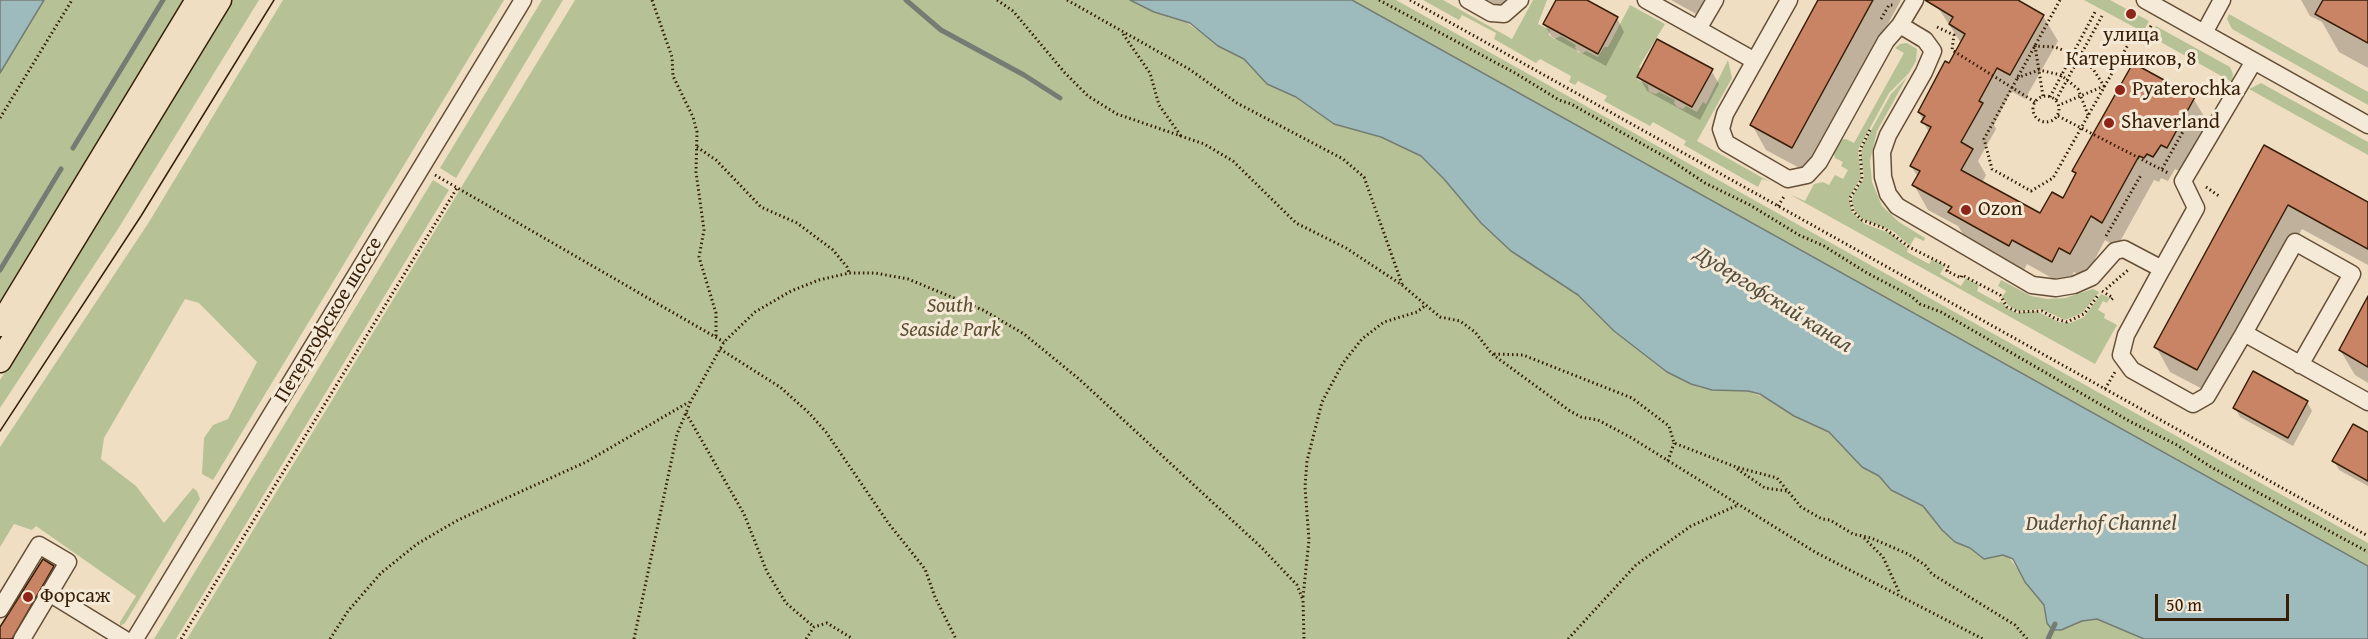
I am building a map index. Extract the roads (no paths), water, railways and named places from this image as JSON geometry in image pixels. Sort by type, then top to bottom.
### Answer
[{"type":"main road","points":[[0,325],[197,0]]},
{"type":"main road","points":[[0,361],[220,0]]},
{"type":"street","name":"Петергофское шоссе","points":[[135,639],[523,0]]},
{"type":"street","points":[[1468,0],[1491,13],[1504,14],[1520,0]]},
{"type":"street","points":[[1646,0],[1755,61]]},
{"type":"street","points":[[1698,29],[1715,0]]},
{"type":"street","points":[[1789,0],[1725,114],[1721,129],[1726,143],[1788,179],[1807,176],[1819,162],[1886,41],[1908,12],[1933,51],[1924,72],[1888,135],[1882,152],[1883,177],[1888,194],[1897,206],[2032,285],[2056,288],[2074,285],[2092,277],[2115,251],[2124,249],[2162,269]]},
{"type":"street","points":[[2145,0],[2368,125]]},
{"type":"street","points":[[2204,33],[2222,0]]},
{"type":"street","points":[[2254,61],[2183,181],[2196,208],[2126,335],[2121,355],[2132,370],[2193,404],[2207,396],[2295,242],[2352,274],[2300,365]]},
{"type":"street","points":[[2244,333],[2368,402]]},
{"type":"street","points":[[0,609],[39,545],[68,562],[22,639]]},
{"type":"street","points":[[49,593],[124,639]]},
{"type":"water","points":[[0,0],[44,0],[0,73]]},
{"type":"water","name":"Duderhof Channel","points":[[1130,0],[1352,0],[2368,566],[2368,639],[2144,639],[2097,619],[2082,621],[2061,630],[2052,630],[2047,623],[2044,605],[2025,582],[2013,559],[2003,555],[1984,559],[1970,548],[1955,542],[1923,506],[1891,490],[1879,476],[1862,467],[1829,432],[1794,416],[1760,394],[1748,391],[1712,390],[1691,384],[1667,372],[1614,331],[1578,295],[1511,251],[1481,223],[1421,156],[1381,137],[1334,124],[1296,97],[1267,84],[1244,59],[1218,46],[1190,23],[1154,12]]},
{"type":"waterway","points":[[73,148],[163,0]]},
{"type":"waterway","points":[[906,0],[941,30],[1024,75],[1060,98]]},
{"type":"waterway","points":[[0,270],[61,169]]},
{"type":"waterway","points":[[2048,639],[2055,624]]},
{"type":"tram line","points":[[0,431],[141,216],[274,0]]},
{"type":"place","name":"улица Катерников, 8","points":[[2131,14]]},
{"type":"place","name":"Pyaterochka","points":[[2120,90]]},
{"type":"place","name":"Shaverland","points":[[2109,123]]},
{"type":"place","name":"Ozon","points":[[1966,210]]},
{"type":"place","name":"Форсаж","points":[[28,597]]},
{"type":"water label","name":"Дудергофский канал","points":[[1773,300]]},
{"type":"park label","name":"South Seaside Park","points":[[950,319]]}]
